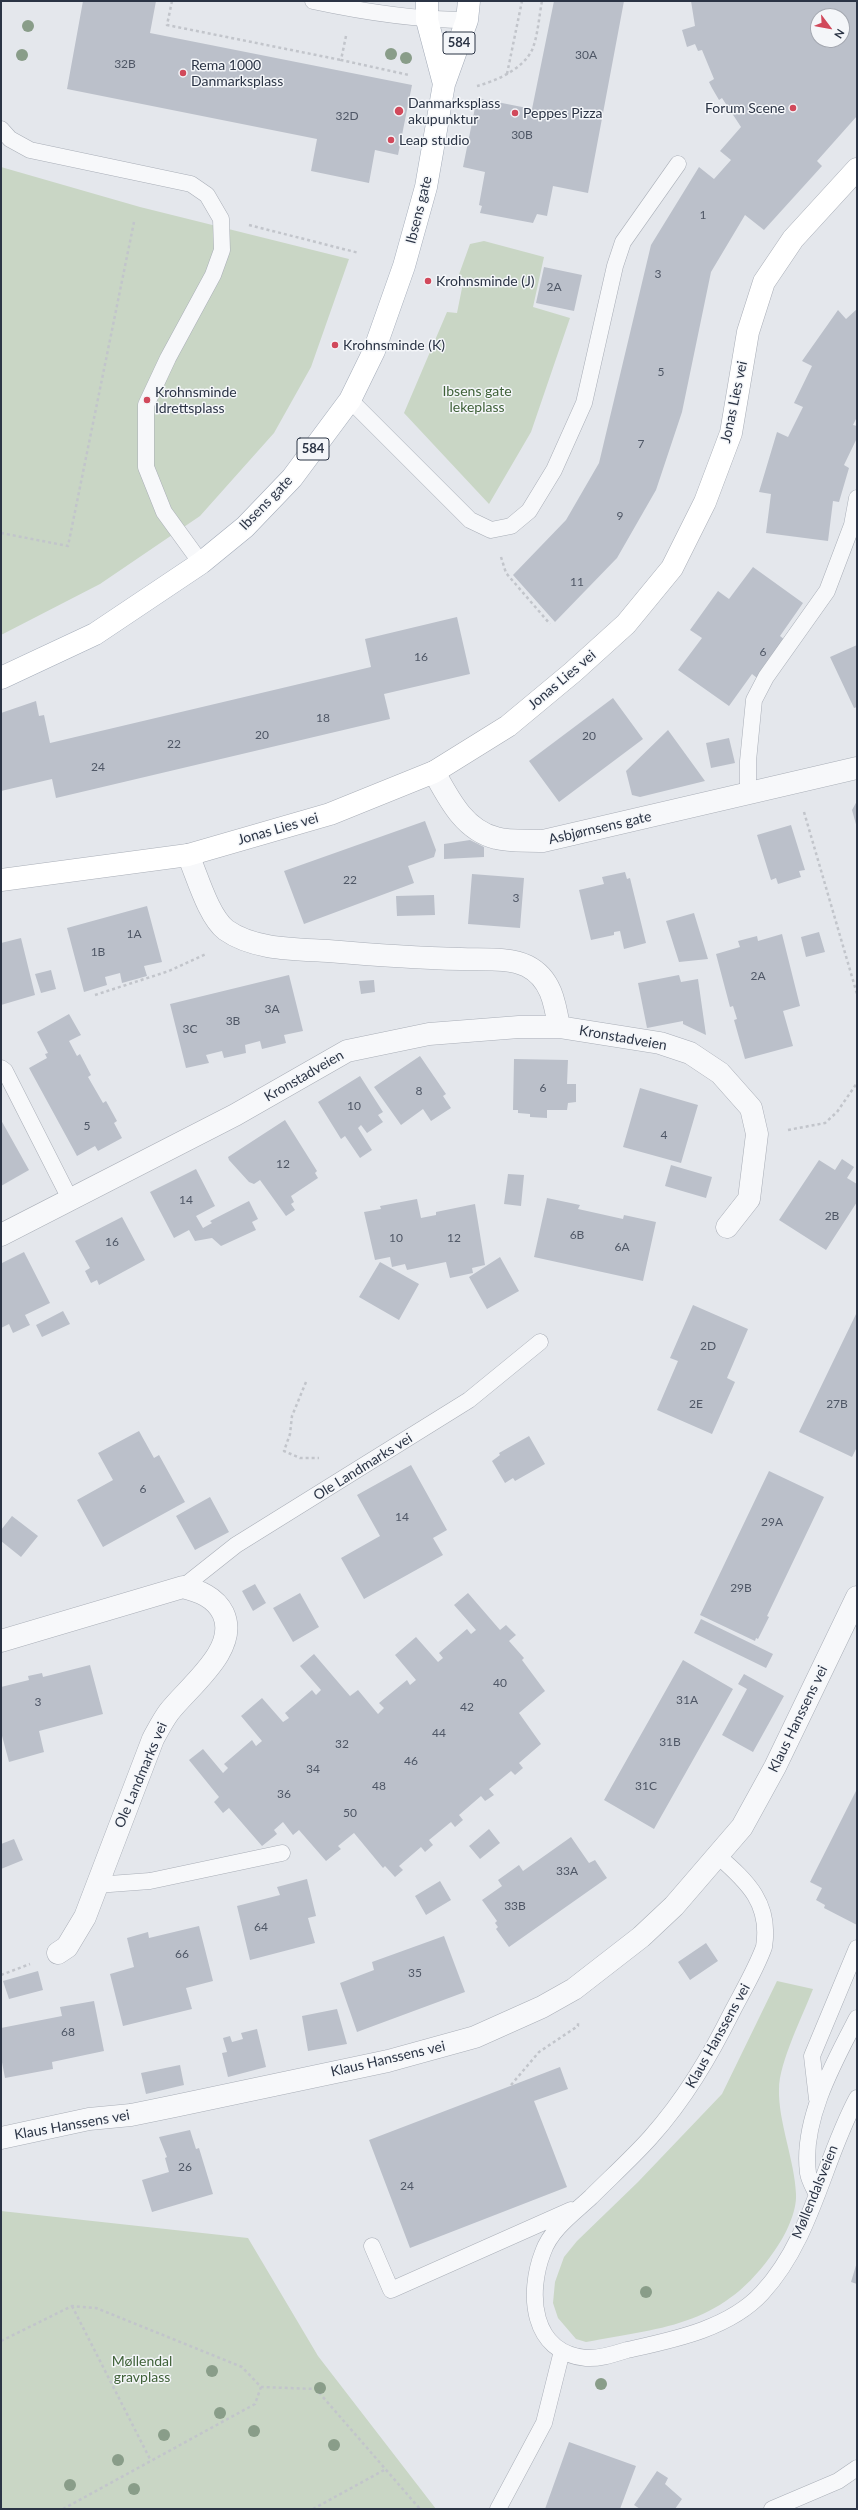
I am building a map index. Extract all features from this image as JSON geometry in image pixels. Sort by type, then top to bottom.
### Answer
[{"type":"street","name":"Ibsens gate","points":[[427,10],[444,84]]},
{"type":"street","name":"Ibsens gate","points":[[1,678],[95,634],[201,563],[244,527],[292,478],[350,400],[374,351],[404,266],[426,187],[444,84],[468,10]]},
{"type":"street","name":"Jonas Lies vei","points":[[1,880],[188,855],[330,814],[434,772],[508,726],[573,672],[626,624],[672,568],[705,502],[731,432],[748,332],[764,282],[793,240],[857,169]]},
{"type":"street","name":"Asbjørnsens gate","points":[[434,772],[453,807],[476,829],[497,838],[543,841],[857,768]]},
{"type":"street","name":"Kronstadveien","points":[[188,855],[212,912],[226,930],[243,938],[268,946],[393,957],[505,961],[527,966],[548,984],[555,1002],[559,1027]]},
{"type":"street","name":"Kronstadveien","points":[[1,1235],[235,1115],[347,1051],[429,1034],[519,1027],[559,1027],[660,1043],[690,1052],[720,1073],[751,1108],[757,1134],[749,1199],[727,1227]]},
{"type":"street","name":"Ole Landmarks vei","points":[[1,1641],[183,1587],[198,1590],[211,1598],[221,1609],[227,1621],[227,1633],[222,1648],[215,1660],[167,1713],[153,1738],[76,1935],[67,1947],[58,1953]]},
{"type":"street","name":"Klaus Hanssens vei","points":[[1,2138],[89,2119],[131,2115],[388,2061],[476,2037],[542,2007],[574,1989],[658,1921],[718,1856],[742,1827],[775,1767],[857,1597]]},
{"type":"lane","points":[[313,1],[352,9],[468,10]]},
{"type":"lane","points":[[1,129],[10,139],[30,150],[191,184],[207,195],[221,218],[222,250],[213,275],[168,358],[146,406],[146,467],[164,512],[201,563]]},
{"type":"lane","points":[[350,400],[470,520],[491,530],[511,526],[529,511],[554,470],[584,403],[615,266],[623,242],[678,164]]},
{"type":"lane","points":[[748,794],[748,761],[754,700],[766,677],[827,591],[852,525],[857,498]]},
{"type":"lane","points":[[1,1068],[5,1071],[70,1199]]},
{"type":"lane","name":"Ole Landmarks vei","points":[[183,1587],[236,1545],[469,1400],[540,1342]]},
{"type":"lane","points":[[96,1885],[150,1881],[282,1853]]},
{"type":"lane","name":"Klaus Hanssens vei","points":[[568,2353],[542,2332],[536,2319],[536,2280],[542,2252],[548,2240],[581,2206],[632,2158],[688,2091],[712,2053],[762,1954],[766,1933],[764,1917],[757,1898],[742,1878],[718,1856]]},
{"type":"lane","points":[[818,2107],[812,2056],[857,1948]]},
{"type":"lane","points":[[817,2195],[808,2174],[807,2149],[825,2081],[857,2018]]},
{"type":"lane","name":"Møllendalsveien","points":[[568,2353],[596,2358],[664,2342],[701,2330],[735,2314],[762,2293],[787,2260],[817,2195],[836,2141],[857,2098]]},
{"type":"lane","points":[[372,2246],[391,2290],[581,2206]]},
{"type":"lane","points":[[498,2509],[544,2423],[568,2353]]},
{"type":"lane","points":[[772,2509],[838,2481],[857,2468]]},
{"type":"path","points":[[172,1],[167,25],[410,75]]},
{"type":"path","points":[[507,75],[522,1]]},
{"type":"path","points":[[474,87],[507,75],[522,62],[532,50],[542,1]]},
{"type":"path","points":[[341,60],[348,29]]},
{"type":"path","points":[[221,218],[359,253]]},
{"type":"path","points":[[1,533],[68,546],[134,222]]},
{"type":"path","points":[[506,573],[550,624]]},
{"type":"path","points":[[795,782],[857,994]]},
{"type":"path","points":[[95,995],[169,971]]},
{"type":"path","points":[[757,1134],[826,1123],[837,1112],[857,1083]]},
{"type":"path","points":[[306,1382],[292,1416],[290,1434],[284,1450],[300,1458],[323,1457]]},
{"type":"path","points":[[511,2085],[539,2052],[578,2026],[578,2020]]},
{"type":"path","points":[[1,2341],[72,2306],[96,2308],[242,2367],[261,2387],[316,2389],[420,2509]]},
{"type":"path","points":[[72,2306],[151,2461]]},
{"type":"path","points":[[63,2509],[255,2404],[261,2387]]},
{"type":"path","points":[[313,2509],[386,2469]]},
{"type":"green space","name":"Krohnsminde Idrettsplass","points":[[1,167],[140,207],[349,259],[311,367],[274,433],[200,516],[100,584],[1,635]]},
{"type":"green space","name":"Ibsens gate lekeplass","points":[[484,241],[544,257],[533,307],[570,318],[531,432],[489,504],[404,413],[447,312],[457,313],[463,283],[457,280],[470,244]]},
{"type":"green space","points":[[777,1981],[813,1989],[792,2039],[780,2078],[779,2101],[793,2169],[796,2194],[795,2208],[790,2224],[783,2238],[756,2275],[735,2294],[714,2308],[692,2318],[643,2332],[586,2342],[576,2339],[558,2318],[553,2303],[555,2282],[564,2257],[577,2241],[638,2182],[722,2094]]},
{"type":"green space","name":"Møllendal gravplass","points":[[1,2211],[248,2238],[318,2356],[436,2509],[1,2509]]},
{"type":"building","points":[[83,1],[156,1],[150,33],[412,85],[398,155],[375,150],[369,183],[311,171],[317,139],[67,89]]},
{"type":"building","points":[[554,1],[624,1],[588,193],[553,186],[547,216],[537,214],[533,223],[480,213],[482,206],[479,205],[485,172],[463,167],[477,98],[532,109]]},
{"type":"building","points":[[691,1],[857,1],[857,116],[817,161],[822,166],[764,230],[745,215],[711,272],[682,412],[656,490],[617,558],[555,622],[513,575],[566,520],[599,463],[651,245],[699,167],[714,179],[731,160],[720,151],[741,127],[722,98],[719,100],[712,88],[709,82],[714,79],[702,50],[698,51],[695,44],[687,47],[682,30],[695,26]]},
{"type":"building","points":[[544,267],[582,275],[574,311],[536,303]]},
{"type":"building","points":[[857,309],[857,417],[853,425],[857,426],[857,438],[844,465],[849,468],[839,502],[833,501],[828,541],[766,533],[771,494],[759,492],[777,432],[788,437],[803,407],[794,403],[812,366],[802,361],[838,310],[846,319]]},
{"type":"building","points":[[753,567],[803,603],[780,636],[785,640],[757,678],[752,674],[729,706],[678,670],[702,638],[690,630],[718,591],[729,599]]},
{"type":"building","points":[[457,617],[470,674],[384,694],[390,719],[56,798],[52,779],[1,791],[1,713],[36,701],[39,716],[44,715],[50,743],[371,667],[365,639]]},
{"type":"building","points":[[857,645],[857,707],[854,708],[830,657]]},
{"type":"building","points":[[613,698],[643,739],[559,802],[529,761]]},
{"type":"building","points":[[668,730],[705,781],[640,797],[632,795],[626,771]]},
{"type":"building","points":[[729,738],[735,763],[711,768],[706,743]]},
{"type":"building","points":[[857,801],[857,828],[852,810]]},
{"type":"building","points":[[425,821],[436,850],[434,857],[408,866],[414,883],[304,924],[284,871]]},
{"type":"building","points":[[791,825],[805,870],[799,871],[801,877],[778,884],[776,878],[771,880],[757,835]]},
{"type":"building","points":[[470,840],[484,847],[484,857],[444,859],[444,844]]},
{"type":"building","points":[[625,872],[627,879],[630,878],[646,943],[624,949],[620,931],[614,932],[614,935],[591,940],[579,890],[604,884],[602,877]]},
{"type":"building","points":[[472,874],[524,878],[520,928],[468,924]]},
{"type":"building","points":[[434,895],[435,915],[397,916],[396,896]]},
{"type":"building","points":[[147,906],[162,962],[144,966],[147,976],[122,983],[120,973],[105,977],[107,985],[84,992],[67,928]]},
{"type":"building","points":[[694,913],[708,959],[679,962],[666,921]]},
{"type":"building","points":[[819,932],[825,952],[806,957],[801,937]]},
{"type":"building","points":[[782,934],[800,1006],[783,1011],[793,1046],[745,1059],[734,1020],[737,1019],[733,1006],[730,1007],[716,954],[740,947],[738,941],[757,936],[758,941]]},
{"type":"building","points":[[21,938],[35,995],[1,1005],[1,943]]},
{"type":"building","points":[[51,970],[56,989],[41,993],[35,974]]},
{"type":"building","points":[[289,975],[303,1031],[284,1035],[286,1043],[262,1049],[260,1041],[245,1045],[246,1053],[224,1058],[222,1051],[206,1055],[209,1063],[186,1068],[170,1004]]},
{"type":"building","points":[[679,975],[681,982],[698,979],[706,1035],[683,1024],[683,1021],[647,1028],[638,983]]},
{"type":"building","points":[[374,980],[375,992],[361,994],[359,981]]},
{"type":"building","points":[[69,1014],[81,1035],[69,1041],[77,1056],[80,1054],[91,1075],[88,1077],[103,1103],[106,1101],[117,1121],[114,1123],[122,1138],[98,1151],[95,1146],[77,1156],[29,1068],[47,1058],[45,1054],[48,1053],[37,1032]]},
{"type":"building","points":[[420,1056],[446,1094],[443,1096],[451,1108],[431,1121],[423,1109],[401,1125],[374,1087]]},
{"type":"building","points":[[514,1059],[568,1060],[567,1084],[576,1084],[576,1102],[568,1103],[567,1110],[547,1110],[547,1118],[530,1117],[530,1114],[518,1113],[518,1110],[513,1110]]},
{"type":"building","points":[[360,1076],[383,1112],[378,1115],[383,1122],[367,1133],[361,1125],[358,1128],[372,1150],[360,1158],[345,1136],[341,1139],[318,1102]]},
{"type":"building","points":[[640,1088],[698,1105],[681,1163],[623,1147]]},
{"type":"building","points":[[1,1120],[29,1170],[1,1186]]},
{"type":"building","points":[[285,1120],[317,1171],[315,1173],[318,1178],[291,1196],[294,1202],[291,1204],[295,1210],[286,1216],[260,1180],[254,1184],[249,1182],[228,1157]]},
{"type":"building","points":[[842,1159],[854,1167],[847,1178],[857,1184],[857,1202],[826,1250],[779,1220],[819,1160],[835,1170]]},
{"type":"building","points":[[671,1165],[712,1177],[706,1198],[665,1186]]},
{"type":"building","points":[[196,1169],[215,1206],[196,1216],[203,1228],[212,1223],[210,1221],[249,1201],[258,1219],[252,1222],[256,1230],[221,1246],[212,1238],[195,1241],[189,1230],[174,1238],[150,1192]]},
{"type":"building","points":[[508,1174],[524,1175],[521,1206],[504,1204]]},
{"type":"building","points":[[547,1198],[580,1205],[578,1209],[623,1219],[624,1215],[656,1222],[643,1281],[534,1257]]},
{"type":"building","points":[[417,1199],[421,1218],[436,1215],[436,1212],[475,1204],[485,1265],[472,1268],[473,1273],[450,1278],[446,1262],[407,1270],[405,1264],[392,1267],[390,1257],[375,1260],[364,1212],[381,1209],[380,1206]]},
{"type":"building","points":[[122,1217],[145,1260],[99,1285],[97,1280],[91,1283],[85,1271],[90,1268],[75,1241]]},
{"type":"building","points":[[24,1252],[50,1303],[25,1315],[30,1325],[13,1333],[9,1324],[1,1328],[1,1260],[2,1263]]},
{"type":"building","points":[[500,1257],[519,1291],[487,1309],[469,1277]]},
{"type":"building","points":[[380,1262],[419,1284],[399,1320],[359,1297]]},
{"type":"building","points":[[693,1305],[748,1329],[727,1378],[735,1382],[712,1434],[657,1410],[678,1361],[670,1358]]},
{"type":"building","points":[[63,1311],[70,1324],[42,1337],[36,1325]]},
{"type":"building","points":[[857,1312],[857,1447],[852,1457],[799,1432]]},
{"type":"building","points":[[139,1431],[154,1458],[159,1455],[185,1502],[103,1547],[77,1500],[113,1480],[98,1453]]},
{"type":"building","points":[[529,1436],[545,1464],[515,1481],[513,1478],[505,1483],[492,1461],[500,1455],[499,1453]]},
{"type":"building","points":[[411,1465],[447,1530],[433,1538],[443,1555],[364,1599],[341,1558],[380,1536],[357,1495]]},
{"type":"building","points":[[769,1471],[824,1497],[767,1616],[769,1617],[758,1639],[756,1638],[755,1641],[700,1615]]},
{"type":"building","points":[[210,1497],[229,1532],[195,1550],[176,1516]]},
{"type":"building","points":[[12,1516],[38,1536],[21,1557],[1,1541],[1,1530]]},
{"type":"building","points":[[255,1584],[266,1603],[253,1611],[242,1591]]},
{"type":"building","points":[[300,1593],[319,1627],[293,1642],[273,1608]]},
{"type":"building","points":[[468,1593],[500,1630],[506,1625],[516,1635],[509,1641],[524,1658],[522,1660],[545,1691],[519,1713],[541,1744],[519,1763],[523,1768],[515,1775],[511,1771],[489,1789],[494,1795],[485,1801],[481,1796],[459,1815],[463,1820],[455,1827],[451,1822],[429,1840],[433,1845],[425,1852],[421,1847],[399,1866],[403,1870],[395,1877],[385,1866],[383,1868],[354,1833],[338,1846],[341,1849],[326,1861],[299,1830],[293,1835],[283,1822],[274,1830],[277,1834],[262,1846],[229,1808],[223,1813],[214,1802],[219,1797],[189,1760],[203,1749],[223,1773],[228,1768],[224,1764],[252,1740],[256,1746],[262,1741],[241,1716],[262,1698],[283,1722],[289,1718],[285,1713],[312,1690],[316,1695],[321,1690],[300,1666],[314,1654],[350,1696],[358,1690],[378,1714],[384,1708],[379,1703],[407,1680],[410,1685],[416,1680],[395,1655],[416,1637],[438,1662],[443,1658],[439,1653],[467,1629],[471,1634],[476,1630],[454,1605]]},
{"type":"building","points":[[701,1619],[773,1654],[766,1668],[694,1633]]},
{"type":"building","points":[[683,1660],[733,1689],[654,1829],[604,1800]]},
{"type":"building","points":[[90,1665],[103,1714],[39,1731],[44,1752],[9,1762],[1,1732],[1,1687],[29,1680],[28,1676],[42,1673],[43,1677]]},
{"type":"building","points":[[744,1674],[784,1696],[753,1752],[722,1735],[747,1689],[738,1684]]},
{"type":"building","points":[[857,1789],[857,1925],[824,1908],[825,1905],[816,1900],[822,1888],[810,1882]]},
{"type":"building","points":[[489,1829],[500,1843],[480,1859],[469,1846]]},
{"type":"building","points":[[571,1837],[589,1863],[595,1860],[607,1878],[509,1947],[496,1929],[498,1927],[495,1923],[497,1921],[482,1900],[502,1886],[498,1880],[519,1865],[523,1871]]},
{"type":"building","points":[[14,1839],[23,1860],[1,1869],[1,1844]]},
{"type":"building","points":[[307,1879],[316,1916],[308,1918],[315,1943],[250,1960],[237,1906],[280,1895],[277,1887]]},
{"type":"building","points":[[440,1881],[451,1900],[426,1915],[415,1896]]},
{"type":"building","points":[[199,1926],[213,1981],[186,1988],[192,2009],[123,2026],[110,1974],[134,1967],[127,1938],[148,1932],[149,1938]]},
{"type":"building","points":[[444,1936],[465,1992],[357,2032],[340,1983],[374,1970],[372,1962]]},
{"type":"building","points":[[706,1943],[718,1961],[690,1980],[678,1962]]},
{"type":"building","points":[[38,1971],[43,1990],[9,1999],[3,1981]]},
{"type":"building","points":[[94,2001],[104,2051],[52,2062],[53,2069],[5,2078],[1,2057],[1,2028],[62,2016],[60,2007]]},
{"type":"building","points":[[337,2009],[347,2044],[308,2051],[302,2016]]},
{"type":"building","points":[[257,2029],[266,2067],[228,2077],[222,2053],[227,2052],[223,2038],[230,2036],[232,2042],[243,2039],[241,2033]]},
{"type":"building","points":[[180,2065],[184,2085],[146,2094],[141,2073]]},
{"type":"building","points":[[560,2067],[568,2089],[534,2101],[567,2187],[410,2248],[369,2140]]},
{"type":"building","points":[[190,2130],[196,2149],[199,2148],[213,2194],[152,2212],[142,2180],[169,2172],[165,2158],[167,2157],[159,2137]]},
{"type":"building","points":[[857,2262],[857,2284],[851,2282]]},
{"type":"building","points":[[569,2442],[636,2466],[620,2509],[545,2509]]},
{"type":"building","points":[[657,2471],[668,2478],[665,2484],[682,2499],[675,2509],[640,2509],[634,2505]]},
{"type":"place","name":"Rema 1000 Danmarksplass","points":[[183,73]]},
{"type":"place","name":"Forum Scene","points":[[793,108]]},
{"type":"place","name":"Danmarksplass akupunktur","points":[[399,111]]},
{"type":"place","name":"Peppes Pizza","points":[[515,113]]},
{"type":"place","name":"Leap studio","points":[[391,140]]},
{"type":"place","name":"Krohnsminde (J)","points":[[428,281]]},
{"type":"place","name":"Krohnsminde (K)","points":[[335,345]]},
{"type":"place","name":"Krohnsminde Idrettsplass","points":[[147,400]]}]
